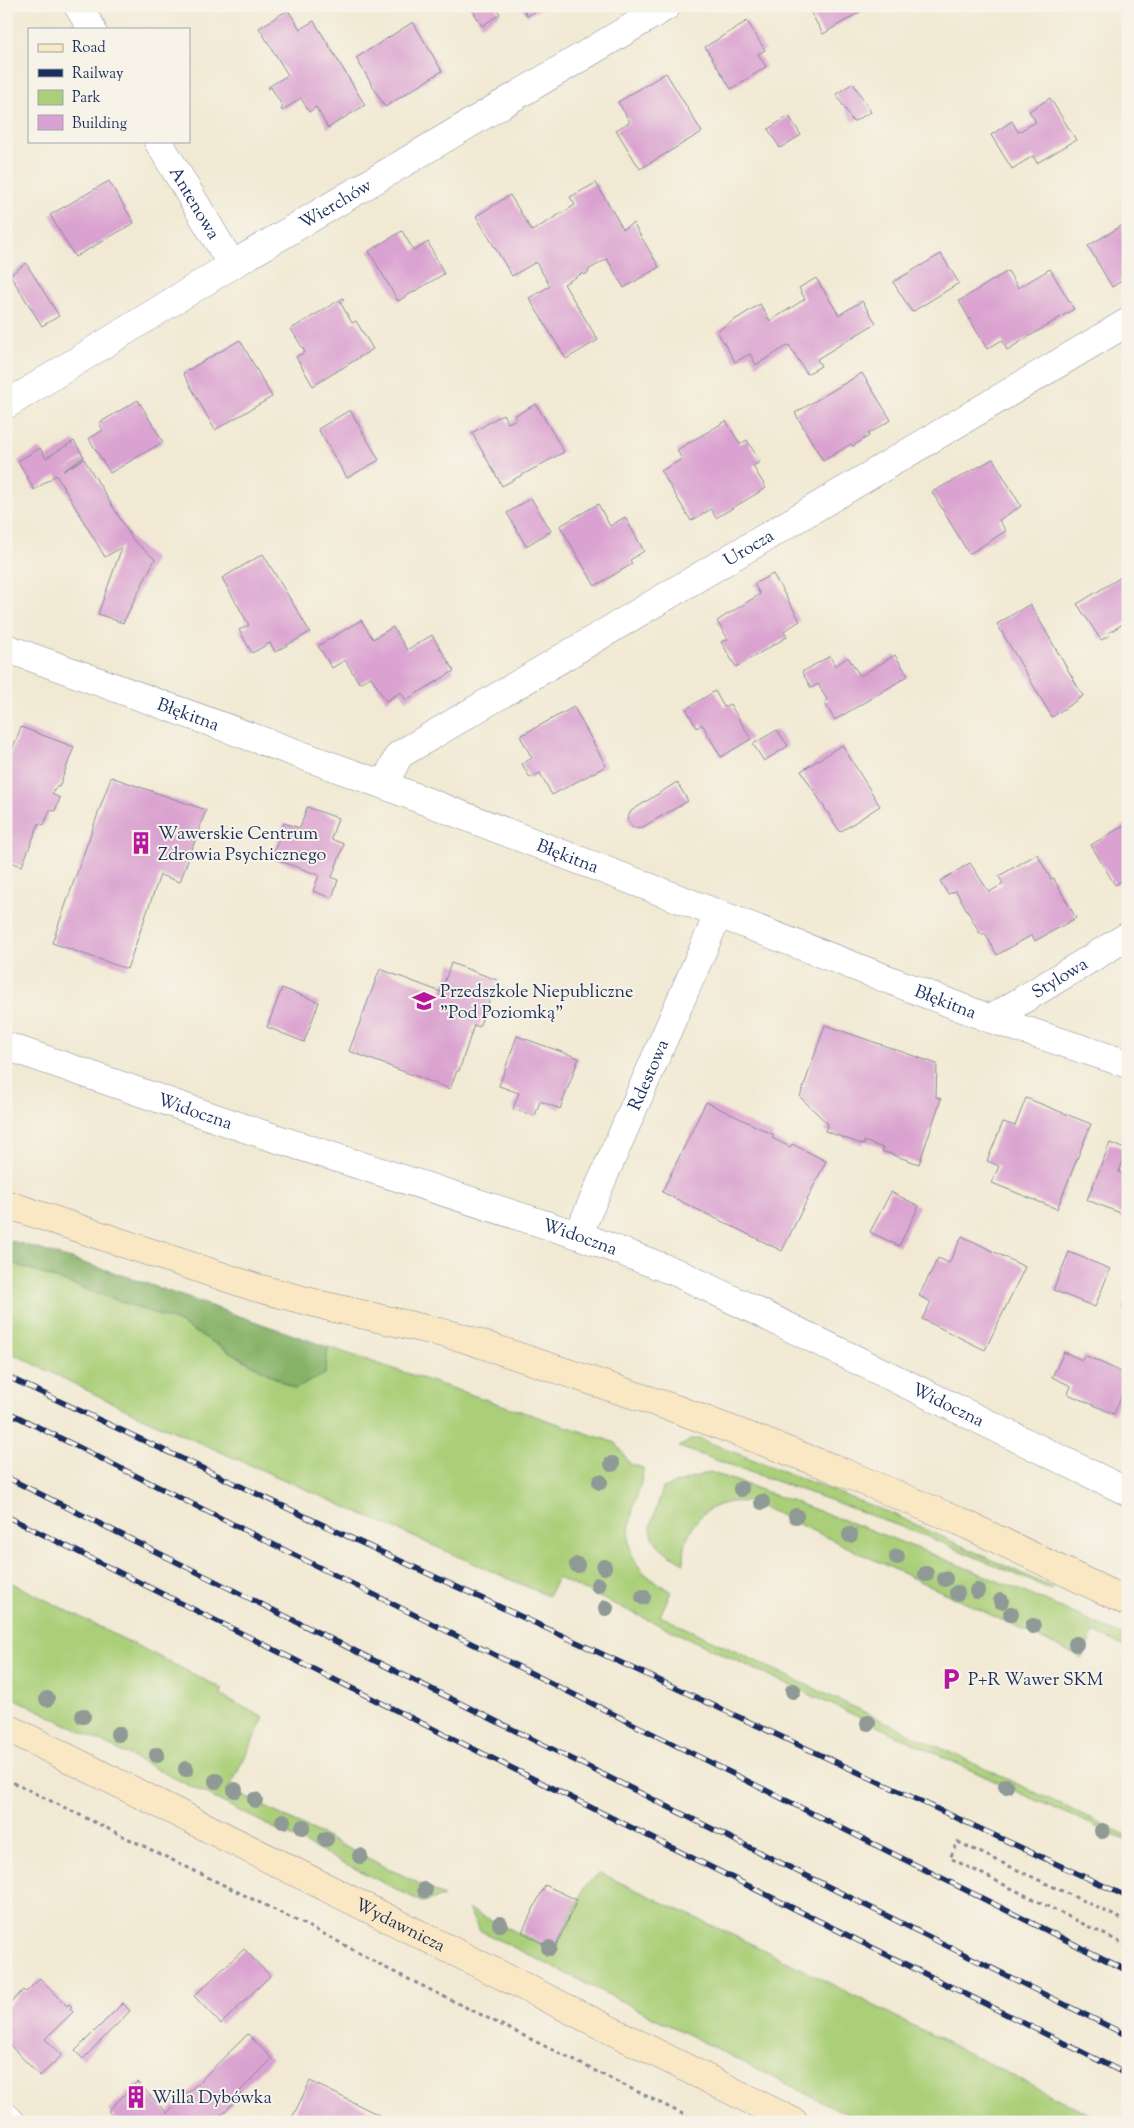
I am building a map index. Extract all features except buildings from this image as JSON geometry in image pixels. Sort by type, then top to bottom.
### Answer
[{"type":"main road","points":[[6,1204],[254,1287],[422,1328],[494,1348],[712,1422],[833,1468],[959,1521],[1128,1602]]},
{"type":"main road","name":"Wydawnicza","points":[[6,1727],[794,2122]]},
{"type":"street","points":[[78,6],[91,28]]},
{"type":"street","name":"Wierchów","points":[[6,405],[232,266],[667,6]]},
{"type":"street","name":"Antenowa","points":[[159,142],[232,266]]},
{"type":"street","name":"Urocza","points":[[384,785],[399,755],[1128,322]]},
{"type":"street","name":"Błękitna","points":[[6,648],[384,785],[990,1019],[1128,1064]]},
{"type":"street","name":"Rdestowa","points":[[578,1235],[718,915]]},
{"type":"street","name":"Stylowa","points":[[990,1019],[1128,936]]},
{"type":"street","name":"Widoczna","points":[[6,1046],[256,1132],[578,1235],[678,1273],[1128,1492]]},
{"type":"street","points":[[6,2117],[11,2122]]},
{"type":"path","points":[[6,1779],[328,1936],[386,1968],[699,2122]]},
{"type":"path","points":[[1128,1922],[958,1842],[950,1858],[1128,1946]]},
{"type":"green space","points":[[6,1239],[116,1273],[328,1347],[325,1374],[295,1389],[178,1322],[6,1261]]},
{"type":"green space","points":[[6,1261],[178,1322],[294,1389],[325,1374],[328,1347],[616,1443],[630,1464],[643,1468],[631,1518],[630,1544],[632,1555],[638,1565],[657,1583],[671,1591],[660,1616],[1128,1836],[1128,1841],[1011,1789],[1011,1786],[1003,1785],[870,1723],[870,1721],[558,1578],[548,1596],[137,1415],[6,1350]]},
{"type":"green space","points":[[692,1439],[700,1439],[895,1515],[1053,1588],[1052,1590],[931,1538],[679,1447]]},
{"type":"green space","points":[[710,1472],[869,1529],[1025,1592],[1128,1638],[1128,1648],[1094,1632],[1082,1658],[754,1503],[725,1503],[713,1507],[703,1514],[695,1523],[689,1535],[685,1548],[684,1563],[657,1543],[651,1532],[651,1525],[663,1488]]},
{"type":"green space","points":[[6,1580],[223,1689],[220,1695],[264,1718],[229,1789],[444,1896],[422,1902],[6,1694]]},
{"type":"green space","points":[[600,1873],[758,1947],[1104,2122],[863,2122],[479,1930],[468,1909],[554,1950],[585,1886]]},
{"type":"railway","points":[[6,1376],[351,1538],[1128,1897]]},
{"type":"railway","points":[[6,1411],[1128,1971]]},
{"type":"railway","points":[[6,1477],[1128,2036]]},
{"type":"railway","points":[[6,1516],[1128,2075]]},
{"type":"place","name":"Wawerskie Centrum Zdrowia Psychicznego","points":[[141,843]]},
{"type":"place","name":"Przedszkole Niepubliczne \"Pod Poziomką\"","points":[[424,1001]]},
{"type":"place","name":"P+R Wawer SKM","points":[[951,1679]]},
{"type":"place","name":"Willa Dybówka","points":[[136,2097]]}]
